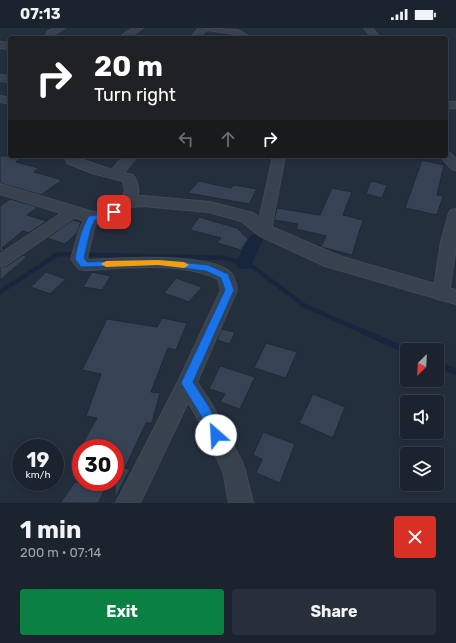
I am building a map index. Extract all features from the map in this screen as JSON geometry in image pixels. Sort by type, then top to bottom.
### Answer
[{"type":"street","points":[[49,36],[51,33],[61,28]]},
{"type":"street","points":[[125,36],[139,28]]},
{"type":"street","points":[[196,36],[204,28]]},
{"type":"street","points":[[208,28],[238,32],[243,36]]},
{"type":"street","points":[[368,28],[375,36]]},
{"type":"street","points":[[71,158],[71,160],[128,178],[131,181],[132,192],[128,202]]},
{"type":"street","points":[[115,175],[129,158]]},
{"type":"street","points":[[264,230],[279,158]]},
{"type":"street","points":[[448,158],[456,166]]},
{"type":"street","points":[[0,189],[92,218],[106,216],[128,202],[143,201],[210,207],[247,217],[264,230],[291,244],[332,261],[448,296],[449,242],[456,213]]},
{"type":"street","points":[[0,261],[73,212]]},
{"type":"street","points":[[92,218],[87,228],[80,254],[85,265],[158,262],[208,268],[225,276],[229,290],[187,383],[166,422],[128,503]]},
{"type":"street","points":[[187,383],[205,411],[234,470],[241,503]]},
{"type":"building","points":[[0,156],[8,156],[8,158],[21,158],[16,162],[39,168],[34,172],[62,180],[41,195],[0,183]]},
{"type":"building","points":[[422,160],[444,165],[437,195],[443,196],[437,215],[405,208]]},
{"type":"building","points":[[199,181],[231,188],[234,185],[257,189],[249,204],[188,193]]},
{"type":"building","points":[[371,181],[387,185],[382,198],[366,194]]},
{"type":"building","points":[[332,188],[352,192],[343,215],[363,220],[352,255],[321,247],[326,236],[296,229],[298,224],[274,220],[277,208],[320,215]]},
{"type":"building","points":[[10,199],[38,207],[27,215],[47,221],[29,233],[23,231],[2,248],[5,249],[0,252],[0,206]]},
{"type":"building","points":[[199,217],[237,228],[248,239],[241,250],[217,243],[221,238],[190,230]]},
{"type":"building","points":[[73,220],[81,222],[77,233],[65,244],[47,238]]},
{"type":"building","points":[[23,255],[27,257],[0,280],[0,267],[7,266]]},
{"type":"building","points":[[46,272],[66,279],[50,294],[31,287]]},
{"type":"building","points":[[92,272],[111,276],[102,290],[83,287]]},
{"type":"building","points":[[176,278],[202,287],[189,302],[164,293]]},
{"type":"building","points":[[162,318],[187,323],[176,350],[168,348],[151,392],[160,393],[152,423],[146,423],[125,468],[130,469],[124,481],[124,439],[85,439],[97,418],[86,416],[101,374],[82,370],[107,319],[157,327]]},
{"type":"building","points":[[221,329],[235,332],[230,344],[217,340]]},
{"type":"building","points":[[266,343],[297,352],[286,378],[254,368]]},
{"type":"building","points":[[220,366],[255,377],[240,409],[220,402],[225,394],[209,389]]},
{"type":"building","points":[[313,394],[345,407],[333,438],[299,423]]},
{"type":"building","points":[[263,432],[295,444],[280,483],[256,473],[262,459],[253,455]]},
{"type":"building","points":[[72,486],[72,491],[104,491],[98,503],[60,503]]},
{"type":"building","points":[[115,491],[119,491],[115,498]]},
{"type":"waterway","points":[[244,264],[255,239]]},
{"type":"waterway","points":[[0,292],[58,254],[226,258],[253,267],[305,306],[364,332]]},
{"type":"waterway","points":[[362,331],[400,348]]},
{"type":"waterway","points":[[444,367],[456,372]]},
{"type":"slow traffic","points":[[106,264],[158,262],[184,265]]},
{"type":"route","points":[[114,212],[99,218],[92,218],[87,228],[79,259],[85,265],[158,262],[208,268],[225,276],[229,290],[187,383],[205,411],[216,435]]}]
